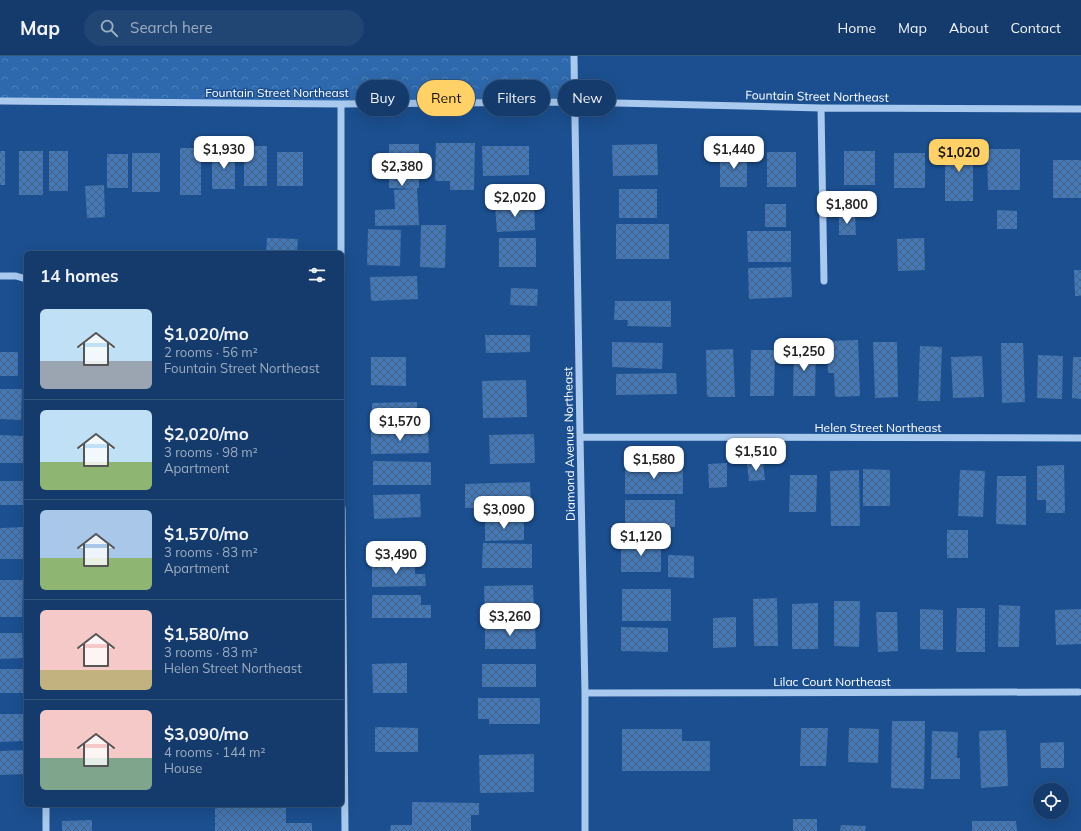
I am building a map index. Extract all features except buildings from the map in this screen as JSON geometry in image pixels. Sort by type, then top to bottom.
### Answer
[{"type":"street","name":"Diamond Avenue Northeast","points":[[574,56],[574,80]]},
{"type":"street","name":"Fountain Street Northeast","points":[[0,101],[341,104],[558,102]]},
{"type":"street","name":"Fountain Street Northeast","points":[[616,103],[821,108],[1081,109]]},
{"type":"street","points":[[341,104],[341,251]]},
{"type":"street","points":[[821,108],[824,281]]},
{"type":"street","name":"Diamond Avenue Northeast","points":[[574,116],[585,831]]},
{"type":"street","points":[[0,276],[16,276],[24,279]]},
{"type":"street","name":"Helen Street Northeast","points":[[580,437],[1081,438]]},
{"type":"street","name":"Lilac Court Northeast","points":[[584,693],[1079,692]]},
{"type":"street","points":[[344,723],[345,831]]},
{"type":"street","points":[[46,807],[46,831]]},
{"type":"green space","points":[[0,56],[574,56],[574,80],[558,80],[558,102],[550,102],[550,80],[483,80],[483,102],[475,102],[475,80],[417,80],[417,101],[409,101],[409,80],[356,80],[356,101],[0,100]]}]
